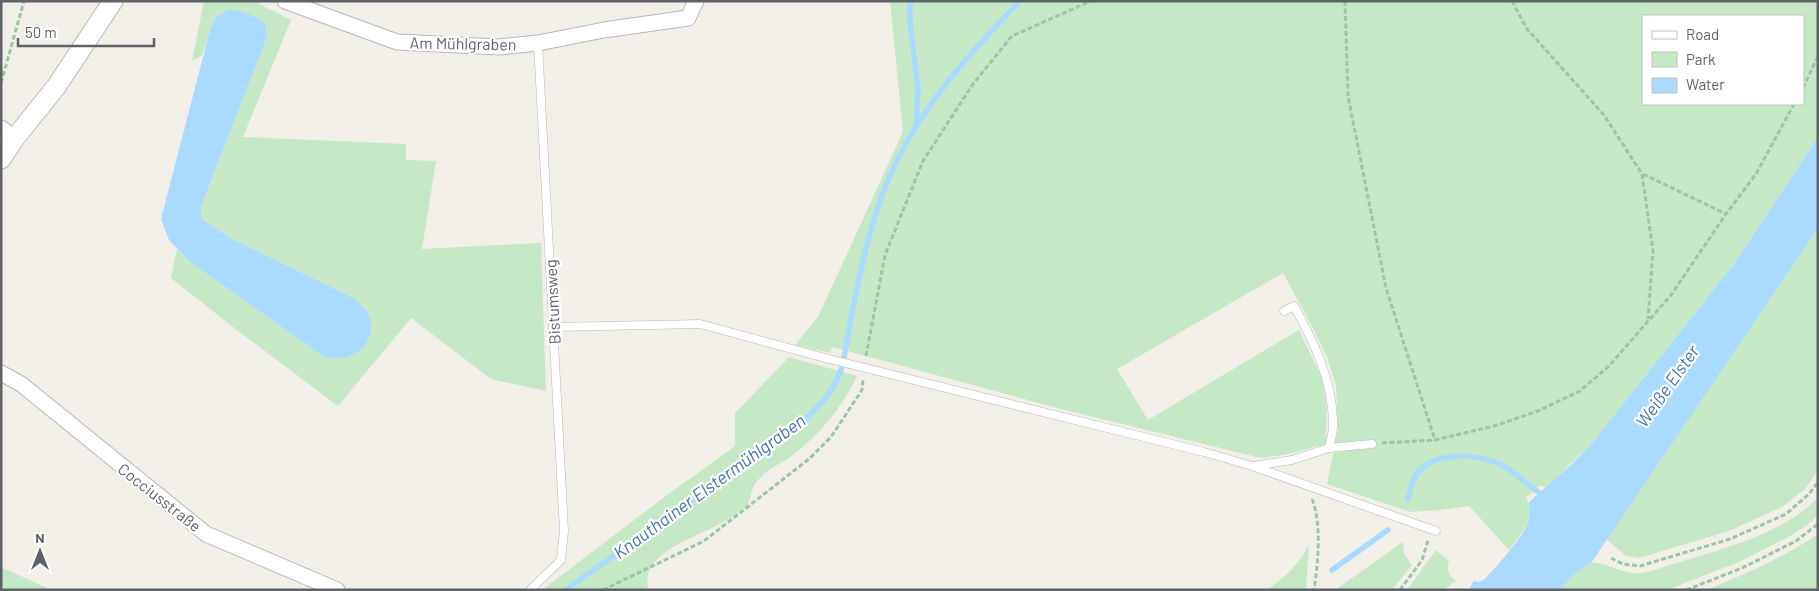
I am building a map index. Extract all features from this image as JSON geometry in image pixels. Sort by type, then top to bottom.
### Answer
[{"type":"street","points":[[1,159],[8,133],[56,87],[113,1]]},
{"type":"street","name":"Am Mühlgraben","points":[[294,3],[396,42],[499,47],[538,43],[604,30],[688,18],[696,1]]},
{"type":"street","name":"Cocciusstraße","points":[[1,373],[20,384],[206,534],[337,590]]},
{"type":"lane","name":"Bistumsweg","points":[[530,590],[561,560],[564,530],[538,43]]},
{"type":"lane","points":[[1284,310],[1294,306],[1309,332],[1321,360],[1330,388],[1333,423],[1329,448]]},
{"type":"lane","points":[[553,327],[700,324],[829,359],[1204,452],[1252,466],[1433,530]]},
{"type":"lane","points":[[1252,466],[1292,460],[1329,448],[1372,444]]},
{"type":"path","points":[[1,84],[24,1]]},
{"type":"path","points":[[603,590],[704,541],[809,459],[831,437],[862,390],[862,367],[885,255],[923,161],[973,84],[1012,36],[1091,1]]},
{"type":"path","points":[[1345,1],[1348,96],[1386,288],[1435,440]]},
{"type":"path","points":[[1512,1],[1527,28],[1604,115],[1642,174],[1653,251],[1648,320]]},
{"type":"path","points":[[1804,86],[1818,56]]},
{"type":"path","points":[[1372,444],[1435,440],[1494,426],[1538,411],[1580,391],[1610,366],[1671,295],[1726,214],[1756,174],[1793,105]]},
{"type":"path","points":[[1642,174],[1726,214]]},
{"type":"path","points":[[1611,558],[1623,564],[1640,566],[1730,539],[1786,514],[1809,494],[1818,482]]},
{"type":"path","points":[[1306,485],[1317,511],[1318,529],[1314,590]]},
{"type":"path","points":[[1686,590],[1742,568],[1796,540],[1818,524]]},
{"type":"path","points":[[1400,590],[1422,560],[1433,530]]},
{"type":"green space","points":[[204,1],[253,1],[291,20],[243,137],[406,144],[406,160],[436,161],[422,249],[541,243],[546,391],[491,379],[411,318],[338,406],[171,278],[177,249],[190,262],[324,357],[371,324],[366,309],[354,298],[232,239],[202,219],[201,207],[267,37],[266,26],[228,10],[216,17],[202,56],[192,61]]},
{"type":"green space","points":[[890,1],[1818,1],[1818,137],[1734,264],[1593,442],[1546,488],[1540,485],[1526,498],[1530,512],[1529,519],[1509,550],[1469,506],[1411,512],[1327,484],[1338,429],[1336,385],[1327,357],[1283,273],[1117,369],[1148,420],[1299,330],[1322,378],[1327,408],[1326,444],[1289,454],[1261,458],[1061,409],[833,347],[830,353],[795,345],[818,317],[903,132]]},
{"type":"green space","points":[[1818,228],[1818,470],[1805,489],[1782,507],[1729,531],[1639,558],[1626,556],[1606,539]]},
{"type":"green space","points":[[789,357],[857,376],[838,409],[821,429],[803,447],[765,473],[754,485],[746,506],[736,515],[670,549],[659,558],[649,570],[648,590],[542,590],[735,446],[735,413]]},
{"type":"green space","points":[[1818,497],[1818,515],[1792,535],[1739,562],[1667,590],[1560,590],[1578,570],[1587,564],[1597,563],[1627,572],[1640,573],[1733,545],[1789,521],[1805,510]]},
{"type":"green space","points":[[1818,534],[1818,590],[1706,590],[1777,558]]},
{"type":"green space","points":[[1403,542],[1404,554],[1412,565],[1392,590],[1335,590]]},
{"type":"green space","points":[[1309,545],[1306,590],[1267,590],[1291,570]]},
{"type":"green space","points":[[1436,550],[1449,561],[1449,572],[1456,581],[1443,590],[1407,590]]},
{"type":"green space","points":[[1,567],[51,590],[1,590]]},
{"type":"water","points":[[228,10],[244,13],[258,19],[266,26],[267,37],[201,207],[202,219],[232,239],[354,298],[366,310],[371,324],[371,331],[369,338],[361,349],[347,357],[324,357],[190,262],[169,240],[161,219],[210,30],[216,17]]},
{"type":"water","name":"Weiße Elster","points":[[1818,137],[1818,228],[1591,563],[1574,574],[1560,590],[1468,590],[1474,581],[1479,582],[1485,579],[1509,552],[1525,529],[1529,519],[1529,502],[1571,465],[1593,442],[1734,264]]},
{"type":"waterway","points":[[910,1],[910,21],[918,90],[916,126]]},
{"type":"waterway","name":"Knauthainer Elstermühlgraben","points":[[565,590],[801,424],[818,407],[837,381],[840,373],[869,239],[886,184],[894,167],[919,121],[934,100],[984,39],[1020,1]]},
{"type":"waterway","points":[[1408,499],[1414,478],[1422,468],[1431,462],[1453,456],[1477,457],[1500,464],[1536,491],[1546,496]]},
{"type":"waterway","points":[[1332,570],[1388,530]]}]
